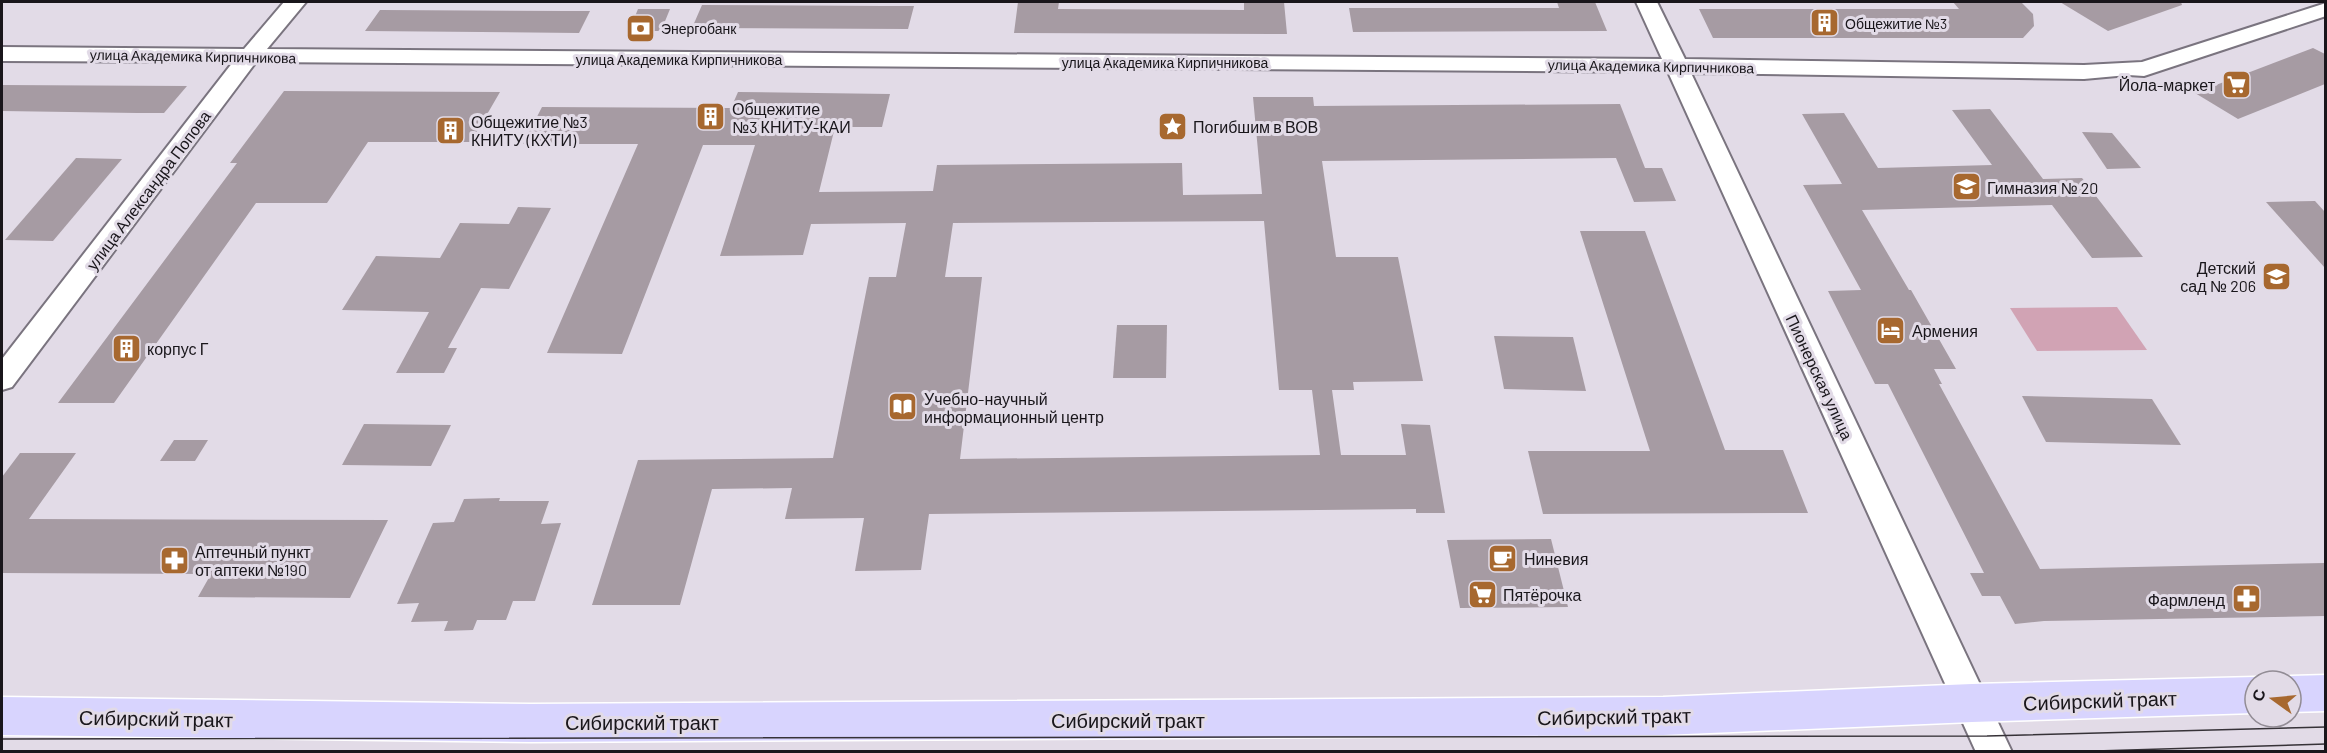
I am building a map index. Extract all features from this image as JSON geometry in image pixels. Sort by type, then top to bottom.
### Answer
[{"type":"main road","points":[[2303,694],[2325,693]]},
{"type":"main road","name":"Сибирский тракт","points":[[2,716],[508,723],[1663,716],[1972,703],[2243,695]]},
{"type":"street","name":"улица Александра Попова","points":[[2,379],[249,57],[295,2]]},
{"type":"street","name":"Пионерская улица","points":[[1647,2],[1994,752]]},
{"type":"street","points":[[2299,2],[2323,12]]},
{"type":"street","name":"улица Академика Кирпичникова","points":[[2,54],[1677,66],[2084,72],[2144,69],[2323,12]]},
{"type":"shaded area","points":[[2117,307],[2147,350],[2037,351],[2010,308]]},
{"type":"building","points":[[1018,2],[1059,2],[1058,9],[1244,10],[1244,2],[1284,2],[1287,34],[1014,33]]},
{"type":"building","points":[[1557,2],[1595,2],[1607,31],[1353,32],[1349,8],[1559,8]]},
{"type":"building","name":"Общежитие №3","points":[[1953,2],[2021,2],[2033,14],[2034,26],[2023,38],[1713,38],[1699,9],[1959,9]]},
{"type":"building","points":[[2060,2],[2181,2],[2182,5],[2108,31]]},
{"type":"building","points":[[702,5],[914,6],[908,29],[692,28]]},
{"type":"building","points":[[638,9],[670,9],[661,31],[629,31]]},
{"type":"building","points":[[380,10],[590,11],[579,33],[365,31]]},
{"type":"building","points":[[2313,48],[2325,54],[2325,84],[2238,119],[2195,93]]},
{"type":"building","points":[[2,85],[187,86],[164,113],[137,113],[2,111]]},
{"type":"building","points":[[284,91],[500,92],[471,142],[368,142],[327,203],[256,203],[114,403],[58,403],[237,163],[230,163]]},
{"type":"building","points":[[738,92],[890,94],[882,127],[835,127],[819,192],[933,191],[937,165],[1182,163],[1183,195],[1262,194],[1253,97],[1313,97],[1314,106],[1620,104],[1645,168],[1662,168],[1676,201],[1634,202],[1616,158],[1322,161],[1336,257],[1398,257],[1423,381],[1353,382],[1354,390],[1332,390],[1341,455],[1406,455],[1401,424],[1430,425],[1445,513],[1416,513],[1416,509],[929,514],[921,570],[855,571],[864,518],[785,519],[792,488],[712,489],[680,605],[592,605],[638,460],[833,458],[869,277],[896,277],[906,223],[811,224],[803,255],[720,256],[755,145],[703,145],[622,354],[547,353],[638,144],[523,144],[542,107],[731,108]],"holes":[[[1264,221],[1279,390],[1312,390],[1320,455],[960,459],[982,277],[945,277],[953,223]]]},
{"type":"building","points":[[1990,109],[2043,179],[2082,178],[2143,257],[2092,258],[2052,205],[1862,210],[1956,369],[1934,369],[1942,384],[1939,384],[2040,569],[2325,563],[2325,616],[2044,621],[2015,624],[2000,596],[1982,596],[1970,573],[1984,573],[1888,384],[1875,384],[1828,291],[1861,290],[1803,185],[1842,184],[1802,114],[1844,113],[1878,168],[1992,165],[1952,110]]},
{"type":"building","points":[[2082,132],[2112,133],[2141,168],[2107,169]]},
{"type":"building","points":[[76,158],[122,159],[53,241],[5,240]]},
{"type":"building","points":[[2315,201],[2325,212],[2325,268],[2266,202]]},
{"type":"building","points":[[518,207],[551,208],[509,289],[481,288],[448,348],[457,348],[444,373],[396,373],[429,312],[342,310],[376,256],[440,258],[460,223],[509,224]]},
{"type":"building","points":[[1580,231],[1645,231],[1725,450],[1783,450],[1808,513],[1543,514],[1528,451],[1650,451]]},
{"type":"building","points":[[1117,325],[1167,325],[1166,378],[1113,378]]},
{"type":"building","points":[[1494,336],[1573,337],[1586,391],[1504,389]]},
{"type":"building","points":[[2022,396],[2152,399],[2181,445],[2046,442]]},
{"type":"building","points":[[364,424],[451,425],[431,466],[342,465]]},
{"type":"building","points":[[174,440],[208,440],[195,461],[160,461]]},
{"type":"building","points":[[20,453],[76,453],[29,519],[388,520],[350,598],[198,597],[211,574],[2,573],[2,477]]},
{"type":"building","points":[[500,498],[499,501],[549,501],[541,524],[561,523],[535,601],[513,601],[506,620],[477,620],[473,630],[444,631],[448,621],[411,622],[419,603],[397,604],[433,523],[454,522],[464,499]]},
{"type":"building","name":"Ниневия","points":[[1551,539],[1568,607],[1460,608],[1447,540]]},
{"type":"tram line","points":[[2,739],[1987,736],[2326,727]]},
{"type":"tram line","points":[[2062,752],[2326,744]]},
{"type":"place","name":"Общежитие №3","points":[[1824,23]]},
{"type":"place","name":"Энергобанк","points":[[640,28]]},
{"type":"place","name":"Йола-маркет","points":[[2236,84]]},
{"type":"place","name":"Общежитие №3 КНИТУ-КАИ","points":[[711,117]]},
{"type":"place","name":"Погибшим в ВОВ","points":[[1172,126]]},
{"type":"place","name":"Общежитие №3 КНИТУ (КХТИ)","points":[[450,130]]},
{"type":"place","name":"Гимназия № 20","points":[[1966,187]]},
{"type":"place","name":"Детский сад № 206","points":[[2277,276]]},
{"type":"place","name":"Армения","points":[[1891,330]]},
{"type":"place","name":"корпус Г","points":[[126,348]]},
{"type":"place","name":"Учебно-научный информационный центр","points":[[903,407]]},
{"type":"place","name":"Ниневия","points":[[1503,558]]},
{"type":"place","name":"Аптечный пункт от аптеки №190","points":[[174,560]]},
{"type":"place","name":"Пятёрочка","points":[[1482,594]]},
{"type":"place","name":"Фармленд","points":[[2246,599]]}]
